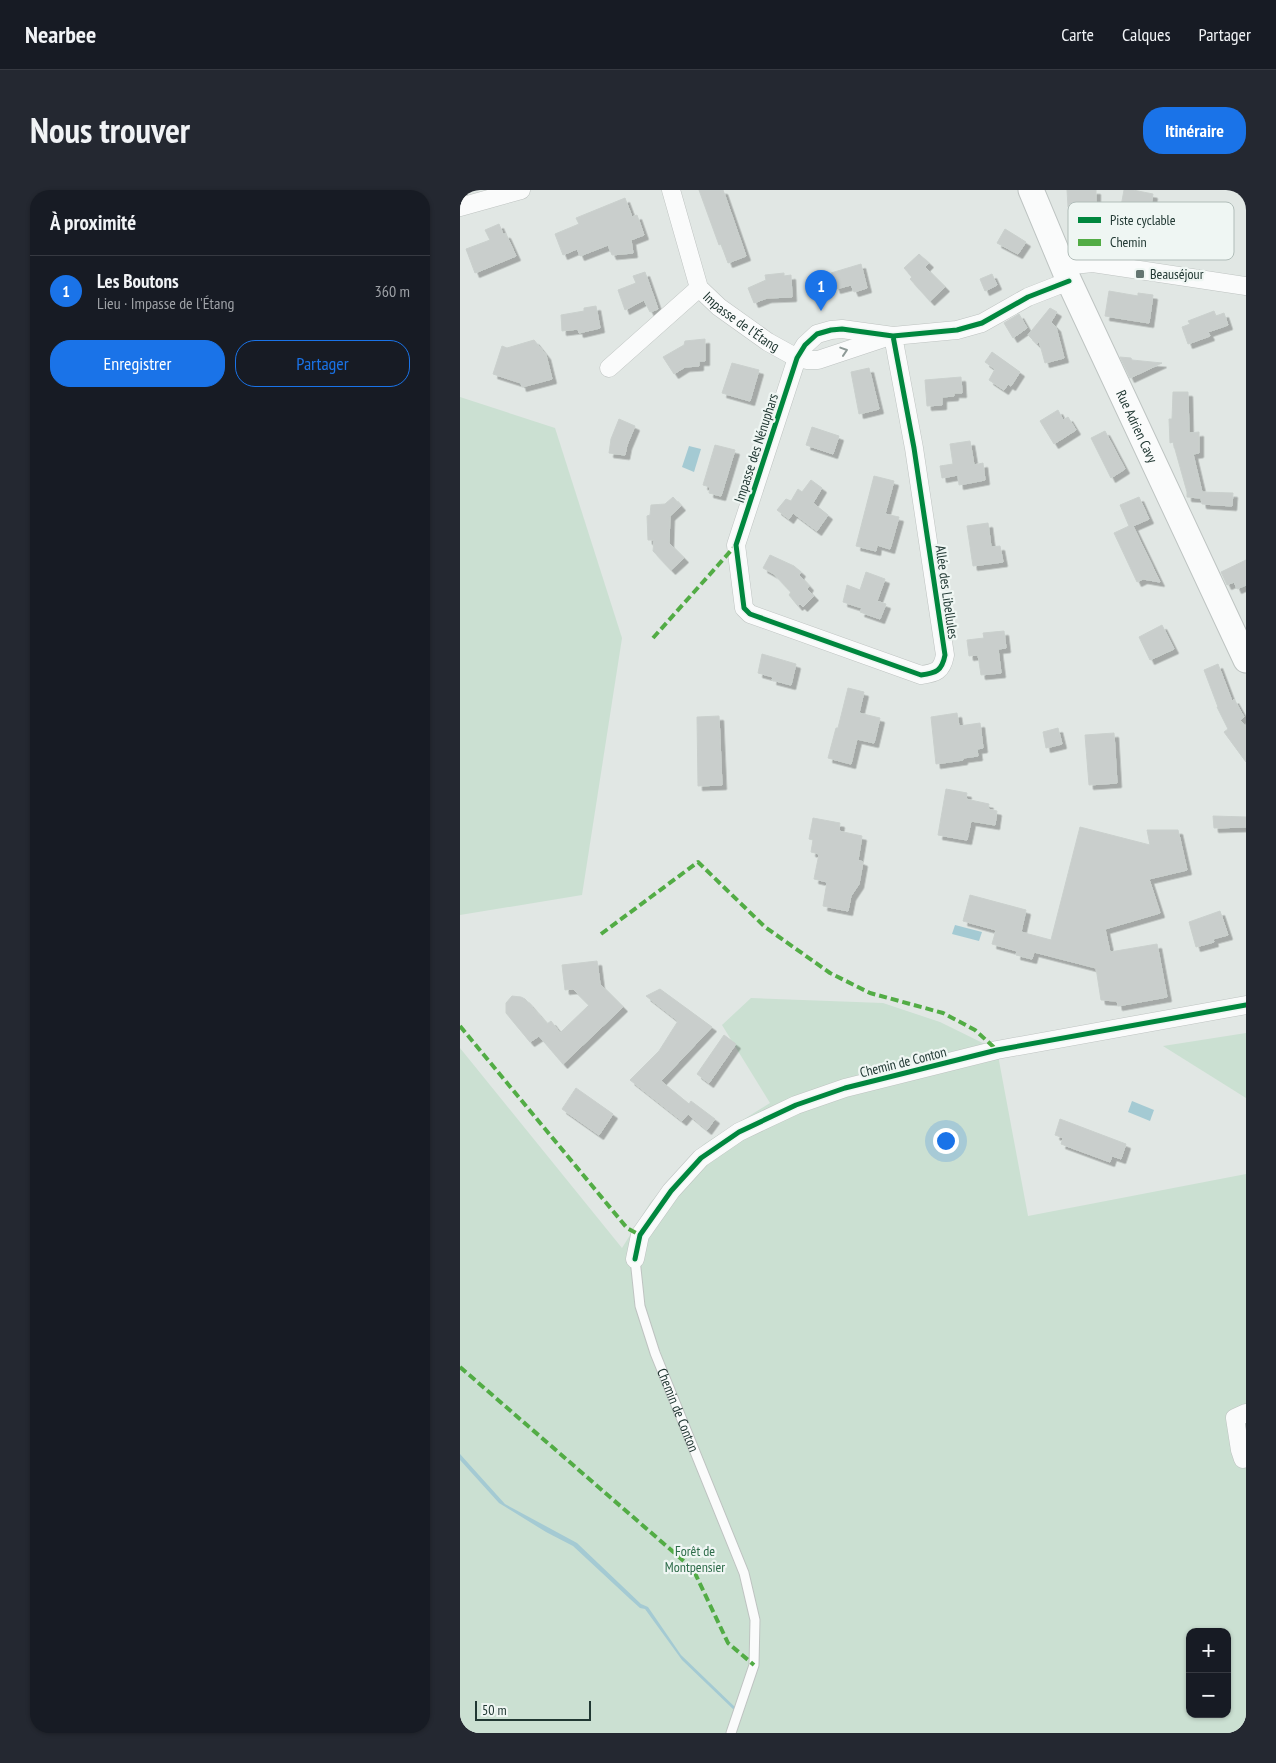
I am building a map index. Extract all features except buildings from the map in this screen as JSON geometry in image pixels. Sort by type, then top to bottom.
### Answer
[{"type":"main road","name":"Rue Adrien Cavy","points":[[1031,190],[1066,273],[1246,660]]},
{"type":"street","points":[[460,207],[521,190]]},
{"type":"street","name":"Impasse de l'Étang","points":[[671,190],[699,288],[719,307],[768,342],[797,358],[807,360],[818,360],[893,336],[957,330],[982,323],[1066,273],[1093,263],[1246,286]]},
{"type":"street","points":[[609,368],[699,288]]},
{"type":"street","name":"Impasse de l'Étang","points":[[797,358],[805,344],[817,334],[830,330],[842,329],[893,336]]},
{"type":"street","name":"Allée des Libellules","points":[[736,545],[744,608],[750,614],[921,675],[934,674],[943,665],[945,655],[914,448],[893,336]]},
{"type":"street","name":"Impasse des Nénuphars","points":[[736,545],[797,358]]},
{"type":"street","name":"Chemin de Conton","points":[[635,1259],[640,1235],[670,1191],[701,1158],[739,1132],[796,1105],[845,1088],[997,1050],[1246,1005]]},
{"type":"street","points":[[1246,1413],[1235,1418],[1240,1450],[1243,1459],[1246,1458]]},
{"type":"lane","name":"Chemin de Conton","points":[[635,1259],[640,1306],[655,1353],[744,1573],[755,1620],[754,1665],[731,1733]]},
{"type":"green space","points":[[460,397],[555,428],[622,638],[582,895],[460,915]]},
{"type":"green space","name":"Forêt de Montpensier","points":[[751,998],[883,1003],[940,1022],[997,1050],[1028,1216],[1246,1174],[1246,1733],[460,1733],[460,1048],[622,1248],[650,1203],[704,1144],[770,1103],[722,1025]]},
{"type":"green space","points":[[1246,1033],[1246,1098],[1163,1046]]},
{"type":"water","points":[[689,446],[701,449],[694,472],[682,467]]},
{"type":"water","points":[[955,925],[982,932],[979,941],[952,934]]},
{"type":"water","points":[[1132,1101],[1154,1110],[1150,1121],[1128,1112]]},
{"type":"water","points":[[460,1454],[505,1504],[577,1543],[641,1604],[648,1607],[681,1655],[737,1709],[733,1709],[682,1660],[645,1609],[640,1608],[573,1546],[499,1503],[460,1460]]},
{"type":"marked path","points":[[653,638],[736,545]]},
{"type":"marked path","points":[[601,934],[698,862],[765,927],[830,973],[870,993],[943,1013],[975,1030],[997,1050]]},
{"type":"marked path","points":[[460,1026],[627,1228],[640,1235]]},
{"type":"marked path","points":[[460,1367],[693,1569],[728,1643],[754,1665]]},
{"type":"cycle path","points":[[893,336],[914,448],[945,655],[942,665],[938,670],[921,675],[750,614],[744,608],[736,545],[797,358],[805,345],[817,334],[831,330],[842,329],[893,336],[957,330],[982,323],[1028,297],[1069,281]]},
{"type":"cycle path","points":[[635,1259],[640,1235],[671,1191],[701,1158],[739,1132],[796,1105],[845,1088],[997,1050],[1246,1005]]},
{"type":"place","name":"Beauséjour","points":[[1140,274]]},
{"type":"place","name":"Les Boutons","points":[[821,311]]}]
